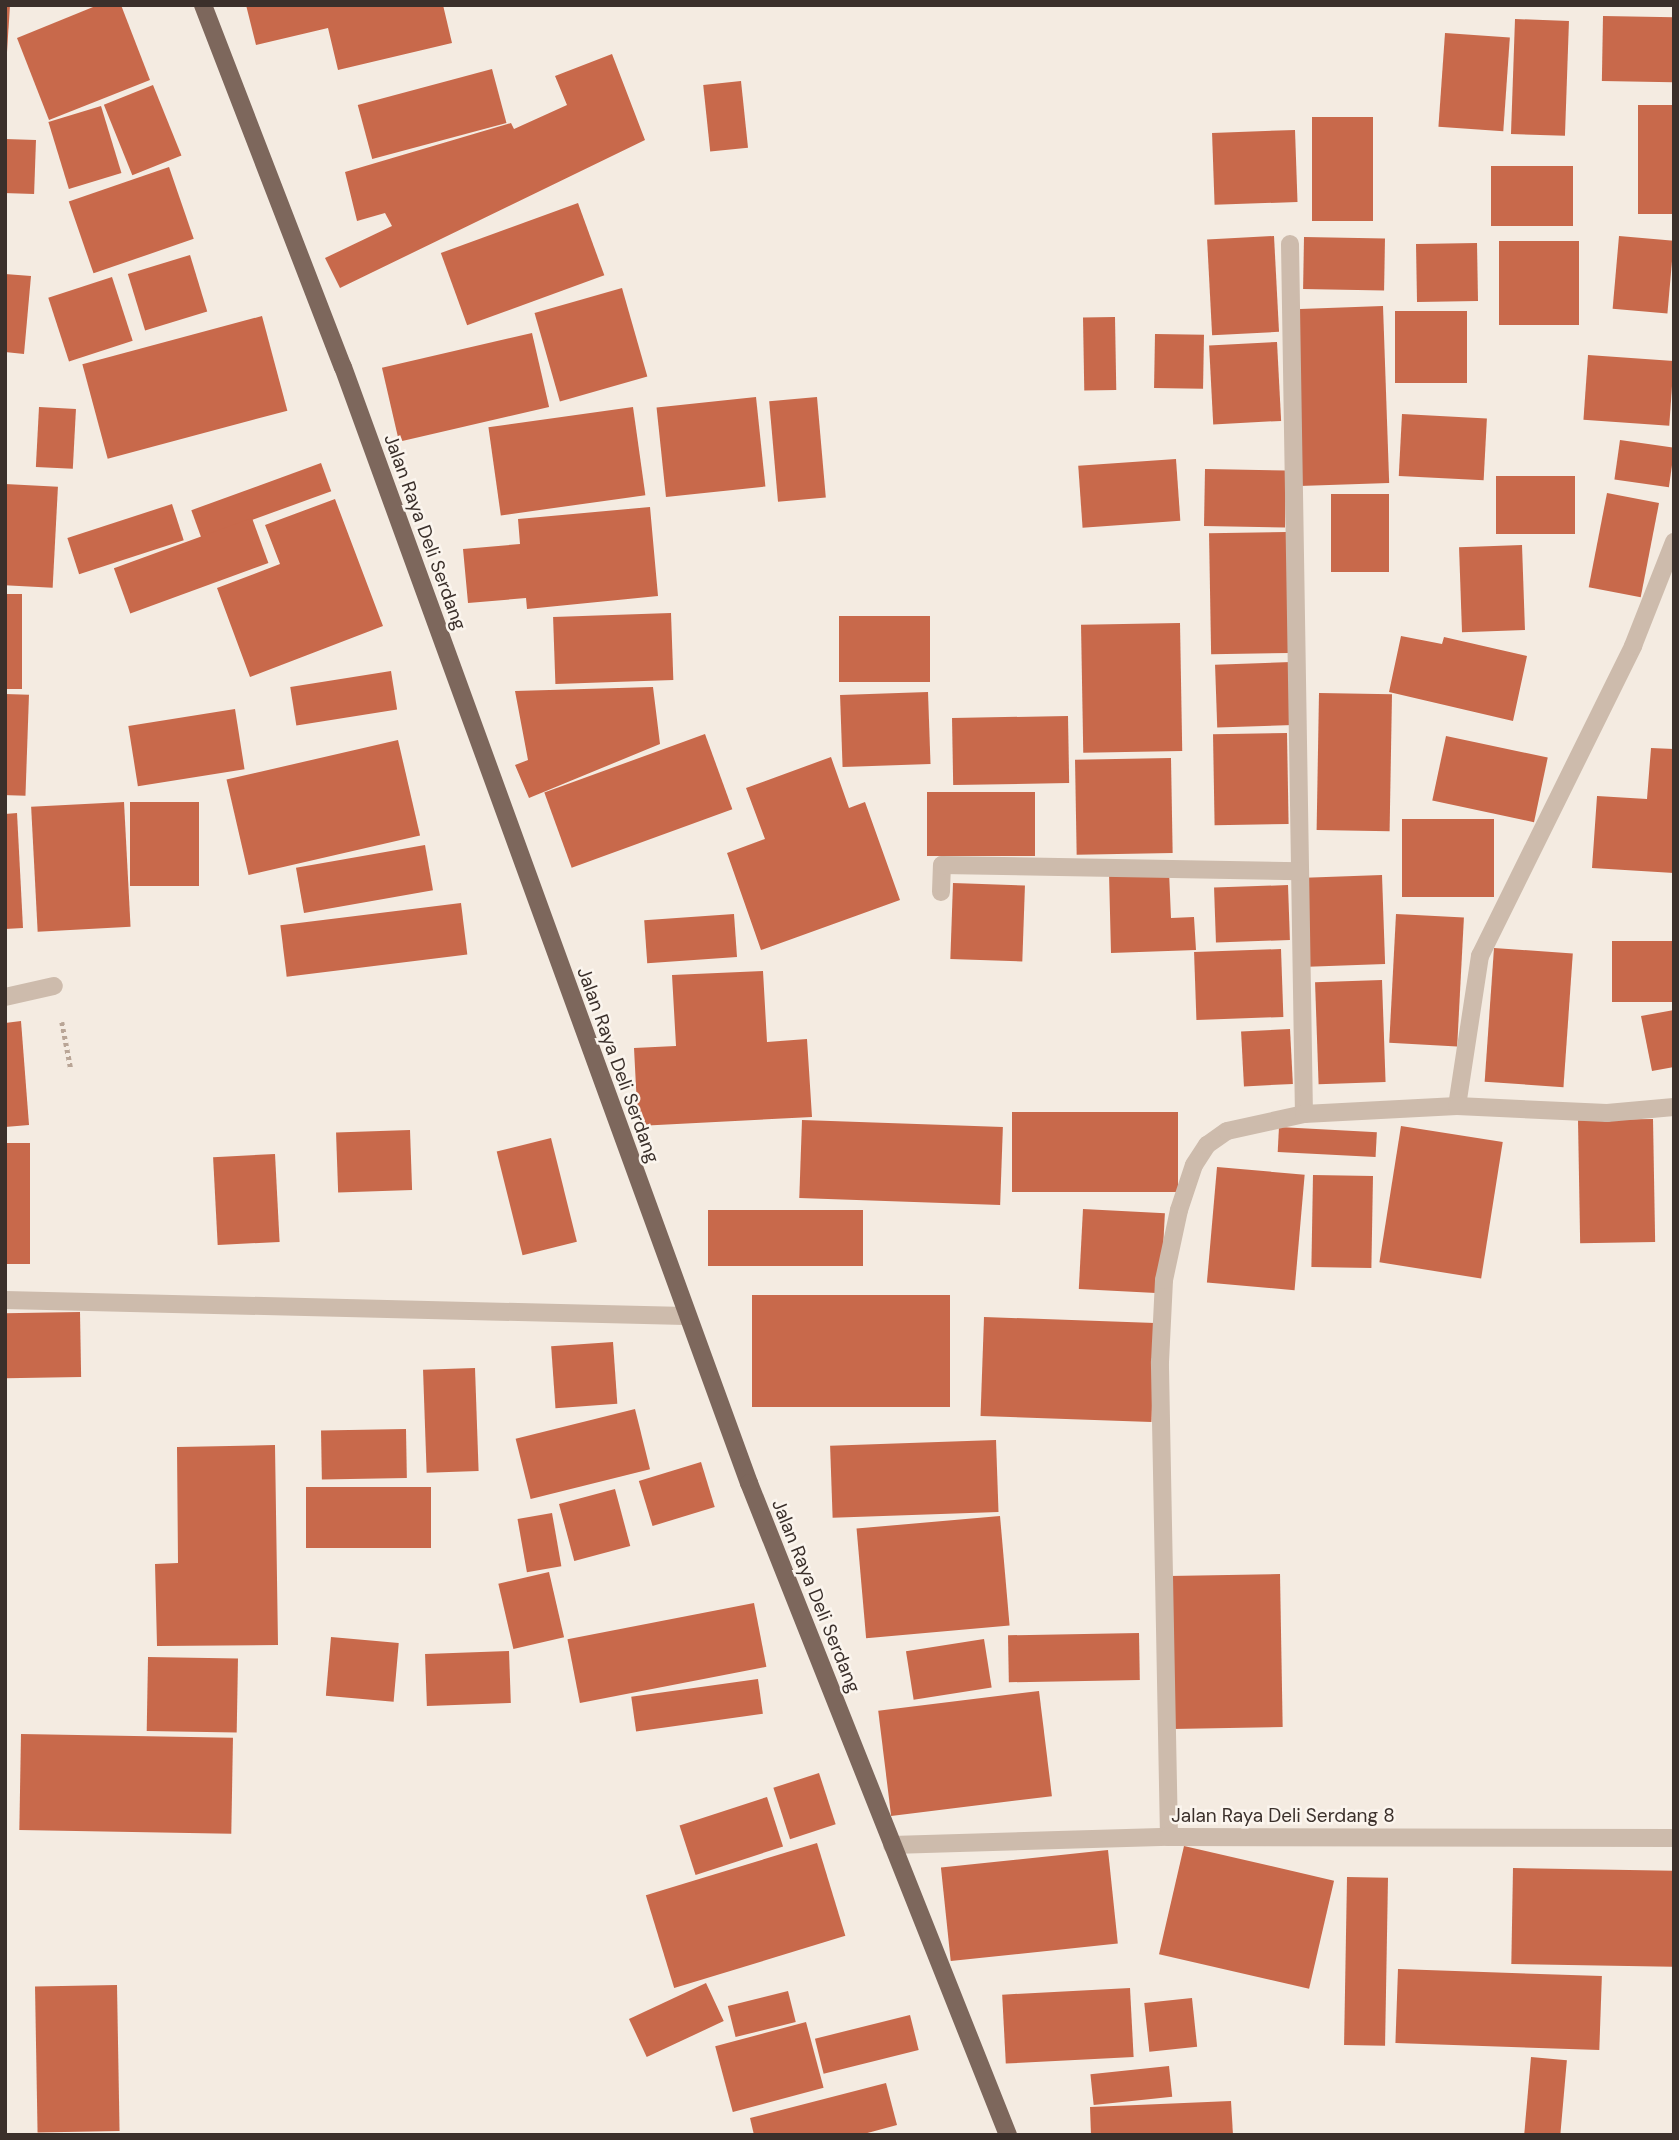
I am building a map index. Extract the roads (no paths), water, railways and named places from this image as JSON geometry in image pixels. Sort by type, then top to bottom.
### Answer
[{"type":"main road","name":"Jalan Raya Deli Serdang","points":[[203,5],[343,367],[686,1316],[1008,2135]]},
{"type":"street","points":[[1290,244],[1304,1114]]},
{"type":"street","points":[[1457,1106],[1480,956],[1633,646],[1674,542]]},
{"type":"street","points":[[941,892],[942,865],[1300,871]]},
{"type":"street","points":[[5,997],[54,986]]},
{"type":"street","points":[[1169,1837],[1160,1362],[1164,1280],[1179,1210],[1194,1165],[1207,1145],[1227,1131],[1304,1114],[1457,1106],[1607,1113],[1674,1107]]},
{"type":"street","points":[[5,1300],[686,1316]]},
{"type":"street","name":"Jalan Raya Deli Serdang 8","points":[[892,1845],[1169,1837],[1674,1838]]}]
